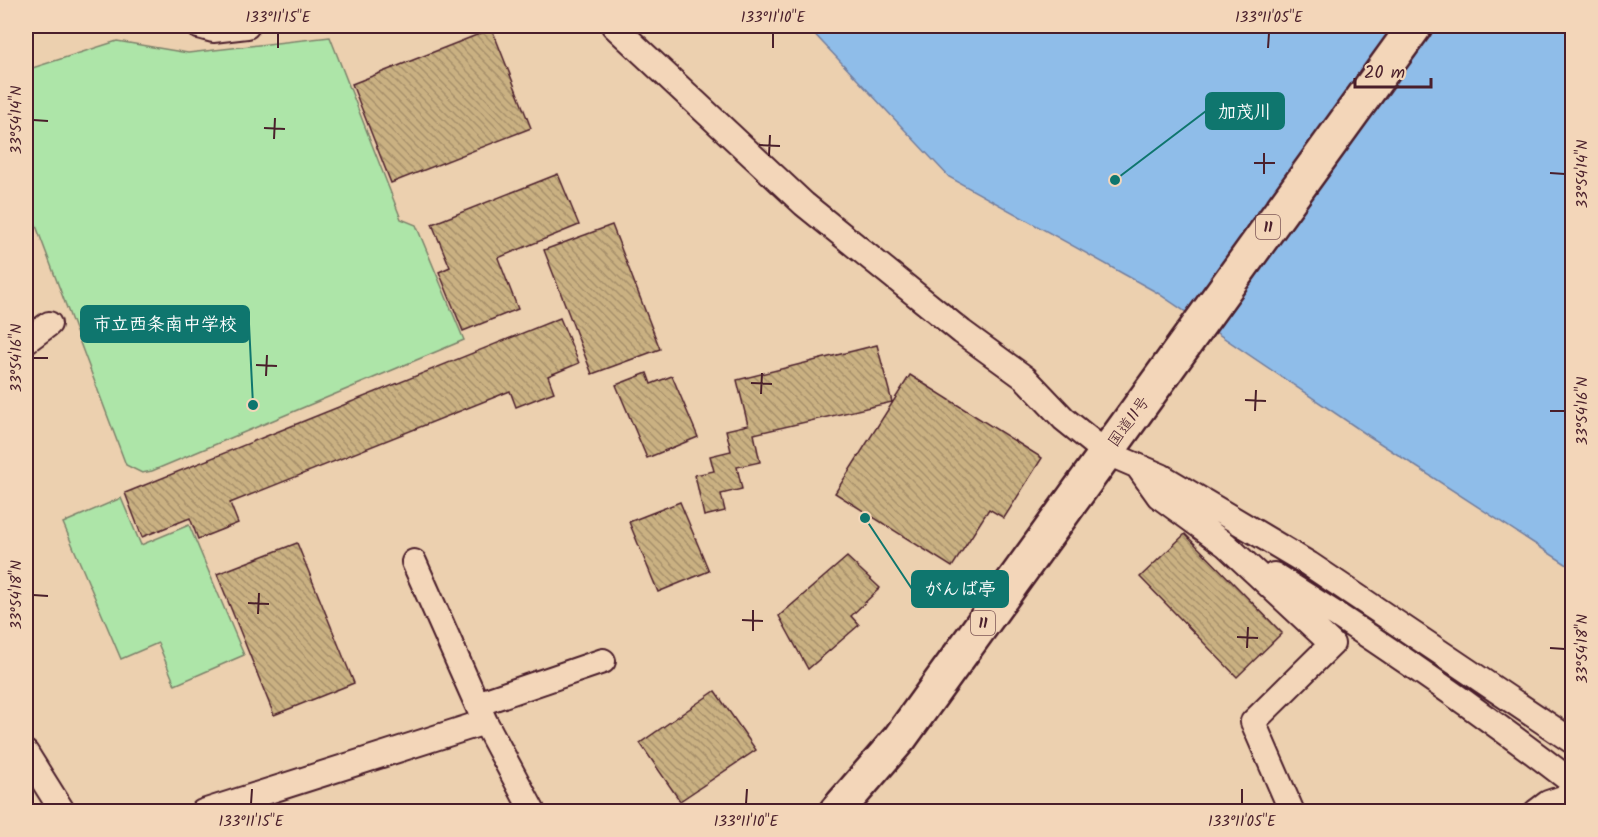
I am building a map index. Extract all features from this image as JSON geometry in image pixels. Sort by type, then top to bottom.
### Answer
[{"type":"highway","name":"国道11号","points":[[836,812],[900,738],[1414,26]]},
{"type":"street","points":[[198,26],[213,30],[247,26]]},
{"type":"street","points":[[614,26],[804,204],[962,332],[1025,378],[1064,419],[1114,440],[1137,465],[1159,496],[1226,545],[1340,617],[1439,684],[1572,782]]},
{"type":"street","points":[[26,341],[49,324]]},
{"type":"street","points":[[1137,465],[1161,476],[1309,564],[1572,741]]},
{"type":"street","points":[[1226,545],[1332,644],[1252,722],[1292,812]]},
{"type":"street","points":[[414,562],[481,713],[533,812]]},
{"type":"street","points":[[203,812],[481,713],[603,661]]},
{"type":"street","points":[[26,753],[63,812]]},
{"type":"street","points":[[1536,812],[1548,803],[1572,795]]},
{"type":"green space","points":[[330,37],[401,219],[416,225],[464,340],[152,471],[142,473],[126,465],[26,199],[26,70],[117,41],[188,53]]},
{"type":"green space","points":[[121,498],[141,545],[189,525],[244,655],[175,685],[158,643],[121,659],[63,523]]},
{"type":"water","points":[[807,26],[1572,26],[1572,568],[1369,436],[1156,292],[949,177]]},
{"type":"building","points":[[492,29],[531,128],[391,183],[352,84]]},
{"type":"building","points":[[558,174],[579,225],[498,258],[518,309],[463,331],[439,272],[450,267],[432,224]]},
{"type":"building","points":[[612,225],[660,349],[592,374],[544,250]]},
{"type":"building","points":[[560,318],[579,363],[548,376],[554,392],[516,407],[510,391],[230,503],[238,523],[198,539],[190,518],[142,537],[125,493]]},
{"type":"building","points":[[877,345],[892,402],[754,434],[760,462],[737,467],[742,489],[721,494],[725,511],[704,516],[695,475],[714,471],[710,456],[731,451],[726,430],[748,425],[737,380]]},
{"type":"building","points":[[647,373],[651,384],[672,376],[698,437],[647,458],[616,385]]},
{"type":"building","points":[[910,375],[1042,458],[1004,518],[989,509],[952,567],[835,493]]},
{"type":"building","points":[[680,502],[709,571],[658,592],[629,522]]},
{"type":"building","points":[[1185,534],[1282,633],[1237,677],[1140,577]]},
{"type":"building","points":[[297,543],[354,683],[274,715],[217,574]]},
{"type":"building","points":[[847,557],[880,588],[851,616],[859,625],[808,669],[779,616]]},
{"type":"building","points":[[715,691],[756,750],[680,801],[640,743]]},
{"type":"place","name":"加茂川","points":[[1115,180]]},
{"type":"place","name":"市立西条南中学校","points":[[253,405]]},
{"type":"place","name":"がんば亭","points":[[865,518]]}]
